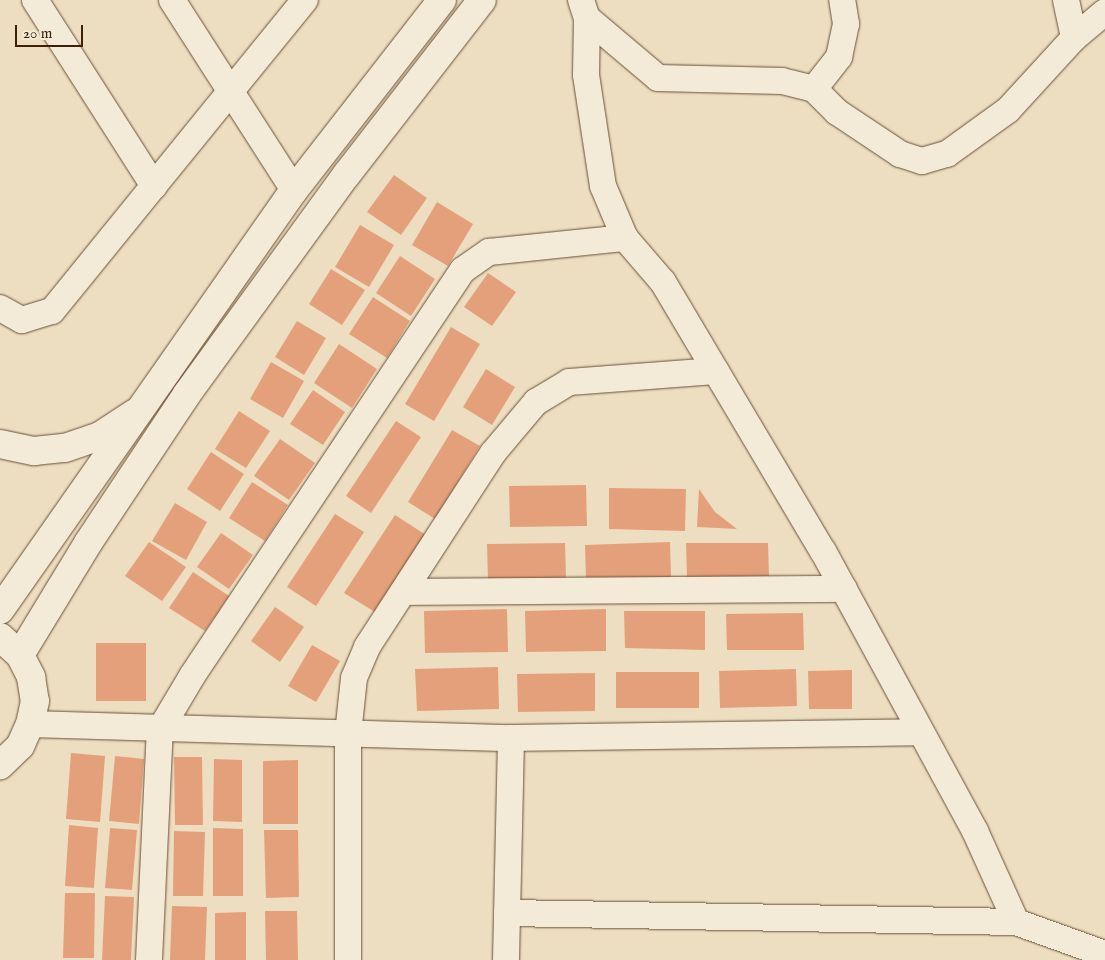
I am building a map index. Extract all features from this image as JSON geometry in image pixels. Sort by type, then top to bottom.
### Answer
[{"type":"street","points":[[35,0],[154,186]]},
{"type":"street","points":[[172,0],[294,190]]},
{"type":"street","points":[[0,308],[22,320],[52,310],[154,186],[229,88],[305,0]]},
{"type":"street","points":[[0,610],[147,406],[294,190],[442,0]]},
{"type":"street","points":[[20,655],[88,543],[187,394],[347,174],[482,0]]},
{"type":"street","points":[[814,89],[838,57],[846,24],[842,0]]},
{"type":"street","points":[[1066,0],[1074,38]]},
{"type":"street","points":[[584,9],[658,78],[782,81],[814,89],[837,112],[900,154],[922,161],[947,154],[1008,110],[1074,38],[1105,12]]},
{"type":"street","points":[[584,9],[586,76],[602,186],[625,238],[663,282],[844,589],[975,831],[1016,922]]},
{"type":"street","points":[[149,960],[160,730],[463,270],[489,252],[625,238]]},
{"type":"street","points":[[348,960],[348,734],[354,678],[367,647],[493,453],[536,402],[569,382],[716,371]]},
{"type":"street","points":[[0,444],[34,451],[65,448],[100,436],[147,406]]},
{"type":"street","points":[[404,592],[844,589]]},
{"type":"street","points":[[0,636],[20,655],[31,677],[35,701],[30,724],[20,746],[0,765]]},
{"type":"street","points":[[30,724],[160,730],[512,738],[920,732]]},
{"type":"street","points":[[506,960],[512,738]]},
{"type":"street","points":[[507,913],[1016,922],[1105,954]]},
{"type":"building","points":[[394,175],[427,198],[401,235],[367,212]]},
{"type":"building","points":[[437,202],[473,224],[448,266],[412,245]]},
{"type":"building","points":[[360,225],[394,245],[369,287],[335,267]]},
{"type":"building","points":[[400,256],[435,279],[411,316],[376,293]]},
{"type":"building","points":[[331,269],[365,290],[342,325],[309,304]]},
{"type":"building","points":[[488,273],[516,292],[492,326],[464,307]]},
{"type":"building","points":[[373,297],[410,321],[387,358],[349,334]]},
{"type":"building","points":[[297,321],[326,338],[304,375],[275,357]]},
{"type":"building","points":[[451,327],[480,344],[434,421],[405,404]]},
{"type":"building","points":[[339,344],[377,369],[352,408],[314,383]]},
{"type":"building","points":[[271,362],[304,381],[283,418],[250,399]]},
{"type":"building","points":[[486,369],[515,387],[492,425],[463,407]]},
{"type":"building","points":[[313,390],[345,412],[323,445],[290,424]]},
{"type":"building","points":[[239,411],[270,431],[246,468],[215,449]]},
{"type":"building","points":[[396,421],[421,437],[371,513],[346,496]]},
{"type":"building","points":[[452,430],[480,446],[435,519],[408,502]]},
{"type":"building","points":[[280,439],[315,463],[289,500],[254,476]]},
{"type":"building","points":[[211,452],[244,474],[220,511],[187,489]]},
{"type":"building","points":[[252,482],[288,505],[265,541],[229,518]]},
{"type":"building","points":[[586,485],[587,526],[510,527],[509,486]]},
{"type":"building","points":[[609,488],[686,489],[685,531],[609,529]]},
{"type":"building","points":[[699,489],[715,512],[737,529],[697,527]]},
{"type":"building","points":[[175,503],[207,522],[186,560],[152,541]]},
{"type":"building","points":[[335,514],[364,532],[316,606],[287,587]]},
{"type":"building","points":[[395,515],[426,535],[375,612],[344,593]]},
{"type":"building","points":[[221,533],[253,555],[229,589],[197,567]]},
{"type":"building","points":[[149,542],[186,567],[162,601],[125,576]]},
{"type":"building","points":[[670,542],[671,577],[586,580],[585,545]]},
{"type":"building","points":[[565,543],[566,578],[488,580],[487,544]]},
{"type":"building","points":[[686,543],[768,543],[769,576],[687,577]]},
{"type":"building","points":[[193,572],[229,596],[205,631],[169,608]]},
{"type":"building","points":[[275,607],[304,627],[280,662],[251,641]]},
{"type":"building","points":[[507,609],[508,652],[425,653],[424,611]]},
{"type":"building","points":[[606,609],[606,651],[526,652],[525,611]]},
{"type":"building","points":[[624,611],[705,611],[705,650],[625,648]]},
{"type":"building","points":[[803,613],[804,650],[727,650],[726,614]]},
{"type":"building","points":[[96,643],[146,643],[146,701],[96,701]]},
{"type":"building","points":[[312,645],[340,661],[316,702],[288,686]]},
{"type":"building","points":[[498,667],[499,709],[417,711],[415,669]]},
{"type":"building","points":[[796,669],[797,706],[720,708],[719,671]]},
{"type":"building","points":[[852,670],[852,709],[809,709],[808,671]]},
{"type":"building","points":[[616,672],[699,672],[699,708],[616,708]]},
{"type":"building","points":[[595,673],[595,711],[518,712],[517,674]]},
{"type":"building","points":[[71,753],[105,756],[100,822],[66,819]]},
{"type":"building","points":[[115,756],[144,759],[139,824],[109,821]]},
{"type":"building","points":[[174,757],[202,757],[203,825],[175,825]]},
{"type":"building","points":[[214,759],[242,760],[242,822],[213,821]]},
{"type":"building","points":[[298,760],[298,824],[263,824],[263,761]]},
{"type":"building","points":[[69,825],[98,828],[94,888],[65,886]]},
{"type":"building","points":[[110,828],[137,830],[132,890],[105,888]]},
{"type":"building","points":[[213,828],[243,829],[243,896],[213,896]]},
{"type":"building","points":[[264,830],[298,830],[299,897],[266,898]]},
{"type":"building","points":[[174,831],[205,832],[203,896],[173,896]]},
{"type":"building","points":[[65,893],[95,893],[94,958],[63,958]]},
{"type":"building","points":[[105,896],[134,897],[131,960],[102,960]]},
{"type":"building","points":[[172,906],[207,907],[205,960],[170,960]]},
{"type":"building","points":[[265,911],[297,911],[298,960],[266,960]]},
{"type":"building","points":[[246,912],[246,960],[215,960],[215,913]]}]
